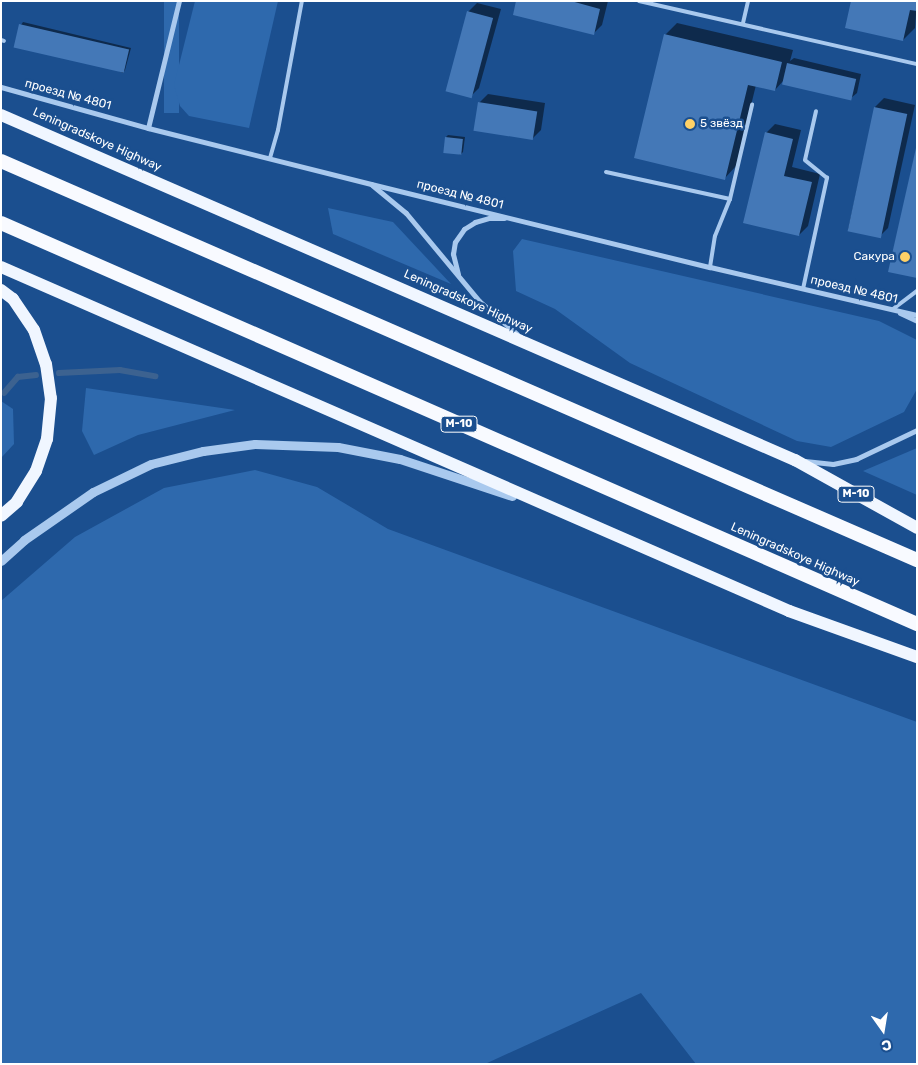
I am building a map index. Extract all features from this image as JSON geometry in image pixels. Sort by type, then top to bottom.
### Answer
[{"type":"highway","points":[[1,161],[917,560]]},
{"type":"highway","name":"Leningradskoye Highway","points":[[1,223],[917,624]]},
{"type":"main road","name":"Leningradskoye Highway","points":[[1,115],[795,460],[917,528]]},
{"type":"main road","points":[[1,267],[789,611],[917,657]]},
{"type":"main road","points":[[1,290],[13,299],[34,330],[46,364],[50,398],[47,439],[36,471],[17,502],[1,516]]},
{"type":"street","points":[[148,128],[179,1]]},
{"type":"street","name":"проезд № 4801","points":[[1,87],[148,128],[371,184],[710,267],[917,315]]},
{"type":"street","points":[[371,184],[406,213],[479,301],[529,345]]},
{"type":"street","points":[[459,277],[453,254],[455,242],[464,229],[475,222],[489,218],[515,219]]},
{"type":"street","points":[[893,309],[917,322]]},
{"type":"street","points":[[795,460],[833,464],[856,459],[917,430]]},
{"type":"street","points":[[1,561],[24,540],[93,492],[151,464],[203,451],[254,444],[338,447],[400,459],[574,516]]},
{"type":"lane","points":[[270,158],[278,130],[302,1]]},
{"type":"lane","points":[[639,1],[743,23],[917,64]]},
{"type":"lane","points":[[743,23],[748,1]]},
{"type":"lane","points":[[710,267],[715,236],[730,199],[752,105]]},
{"type":"lane","points":[[803,289],[827,178],[805,160],[816,110]]},
{"type":"lane","points":[[606,172],[730,199]]},
{"type":"lane","points":[[893,309],[917,290]]},
{"type":"shaded area","points":[[164,1],[179,1],[179,113],[164,113]]},
{"type":"shaded area","points":[[195,1],[278,1],[249,128],[189,116],[180,106],[174,85]]},
{"type":"shaded area","points":[[328,208],[393,222],[451,284],[333,234]]},
{"type":"shaded area","points":[[522,239],[879,321],[917,340],[917,389],[904,412],[831,447],[797,441],[630,363],[555,309],[516,291],[513,251]]},
{"type":"shaded area","points":[[86,388],[235,410],[138,435],[94,455],[82,431]]},
{"type":"shaded area","points":[[1,401],[13,409],[14,444],[1,458]]},
{"type":"shaded area","points":[[917,448],[917,495],[863,471]]},
{"type":"shaded area","points":[[255,470],[317,487],[388,529],[917,722],[917,1064],[696,1064],[641,993],[485,1064],[1,1064],[1,601],[75,537],[164,488]]},
{"type":"building","points":[[516,1],[571,1],[600,9],[594,35],[513,15]]},
{"type":"building","points":[[851,1],[917,1],[917,11],[910,10],[903,41],[845,28]]},
{"type":"building","points":[[467,11],[493,18],[472,98],[446,91]]},
{"type":"building","points":[[19,24],[129,49],[124,73],[14,47]]},
{"type":"building","name":"5 звёзд","points":[[664,34],[782,62],[775,91],[748,85],[725,180],[634,158]]},
{"type":"building","points":[[787,63],[856,79],[851,100],[782,84]]},
{"type":"building","points":[[478,102],[537,111],[533,140],[473,131]]},
{"type":"building","points":[[874,107],[907,114],[881,238],[848,231]]},
{"type":"building","points":[[765,132],[793,139],[784,176],[812,182],[799,236],[743,223]]},
{"type":"building","points":[[445,137],[463,139],[461,155],[443,153]]},
{"type":"building","points":[[917,148],[917,278],[888,272]]},
{"type":"waterway","points":[[59,373],[120,370],[155,376]]},
{"type":"waterway","points":[[4,393],[18,377],[36,375]]},
{"type":"place","name":"5 звёзд","points":[[690,124]]},
{"type":"place","name":"Сакура","points":[[905,257]]}]
